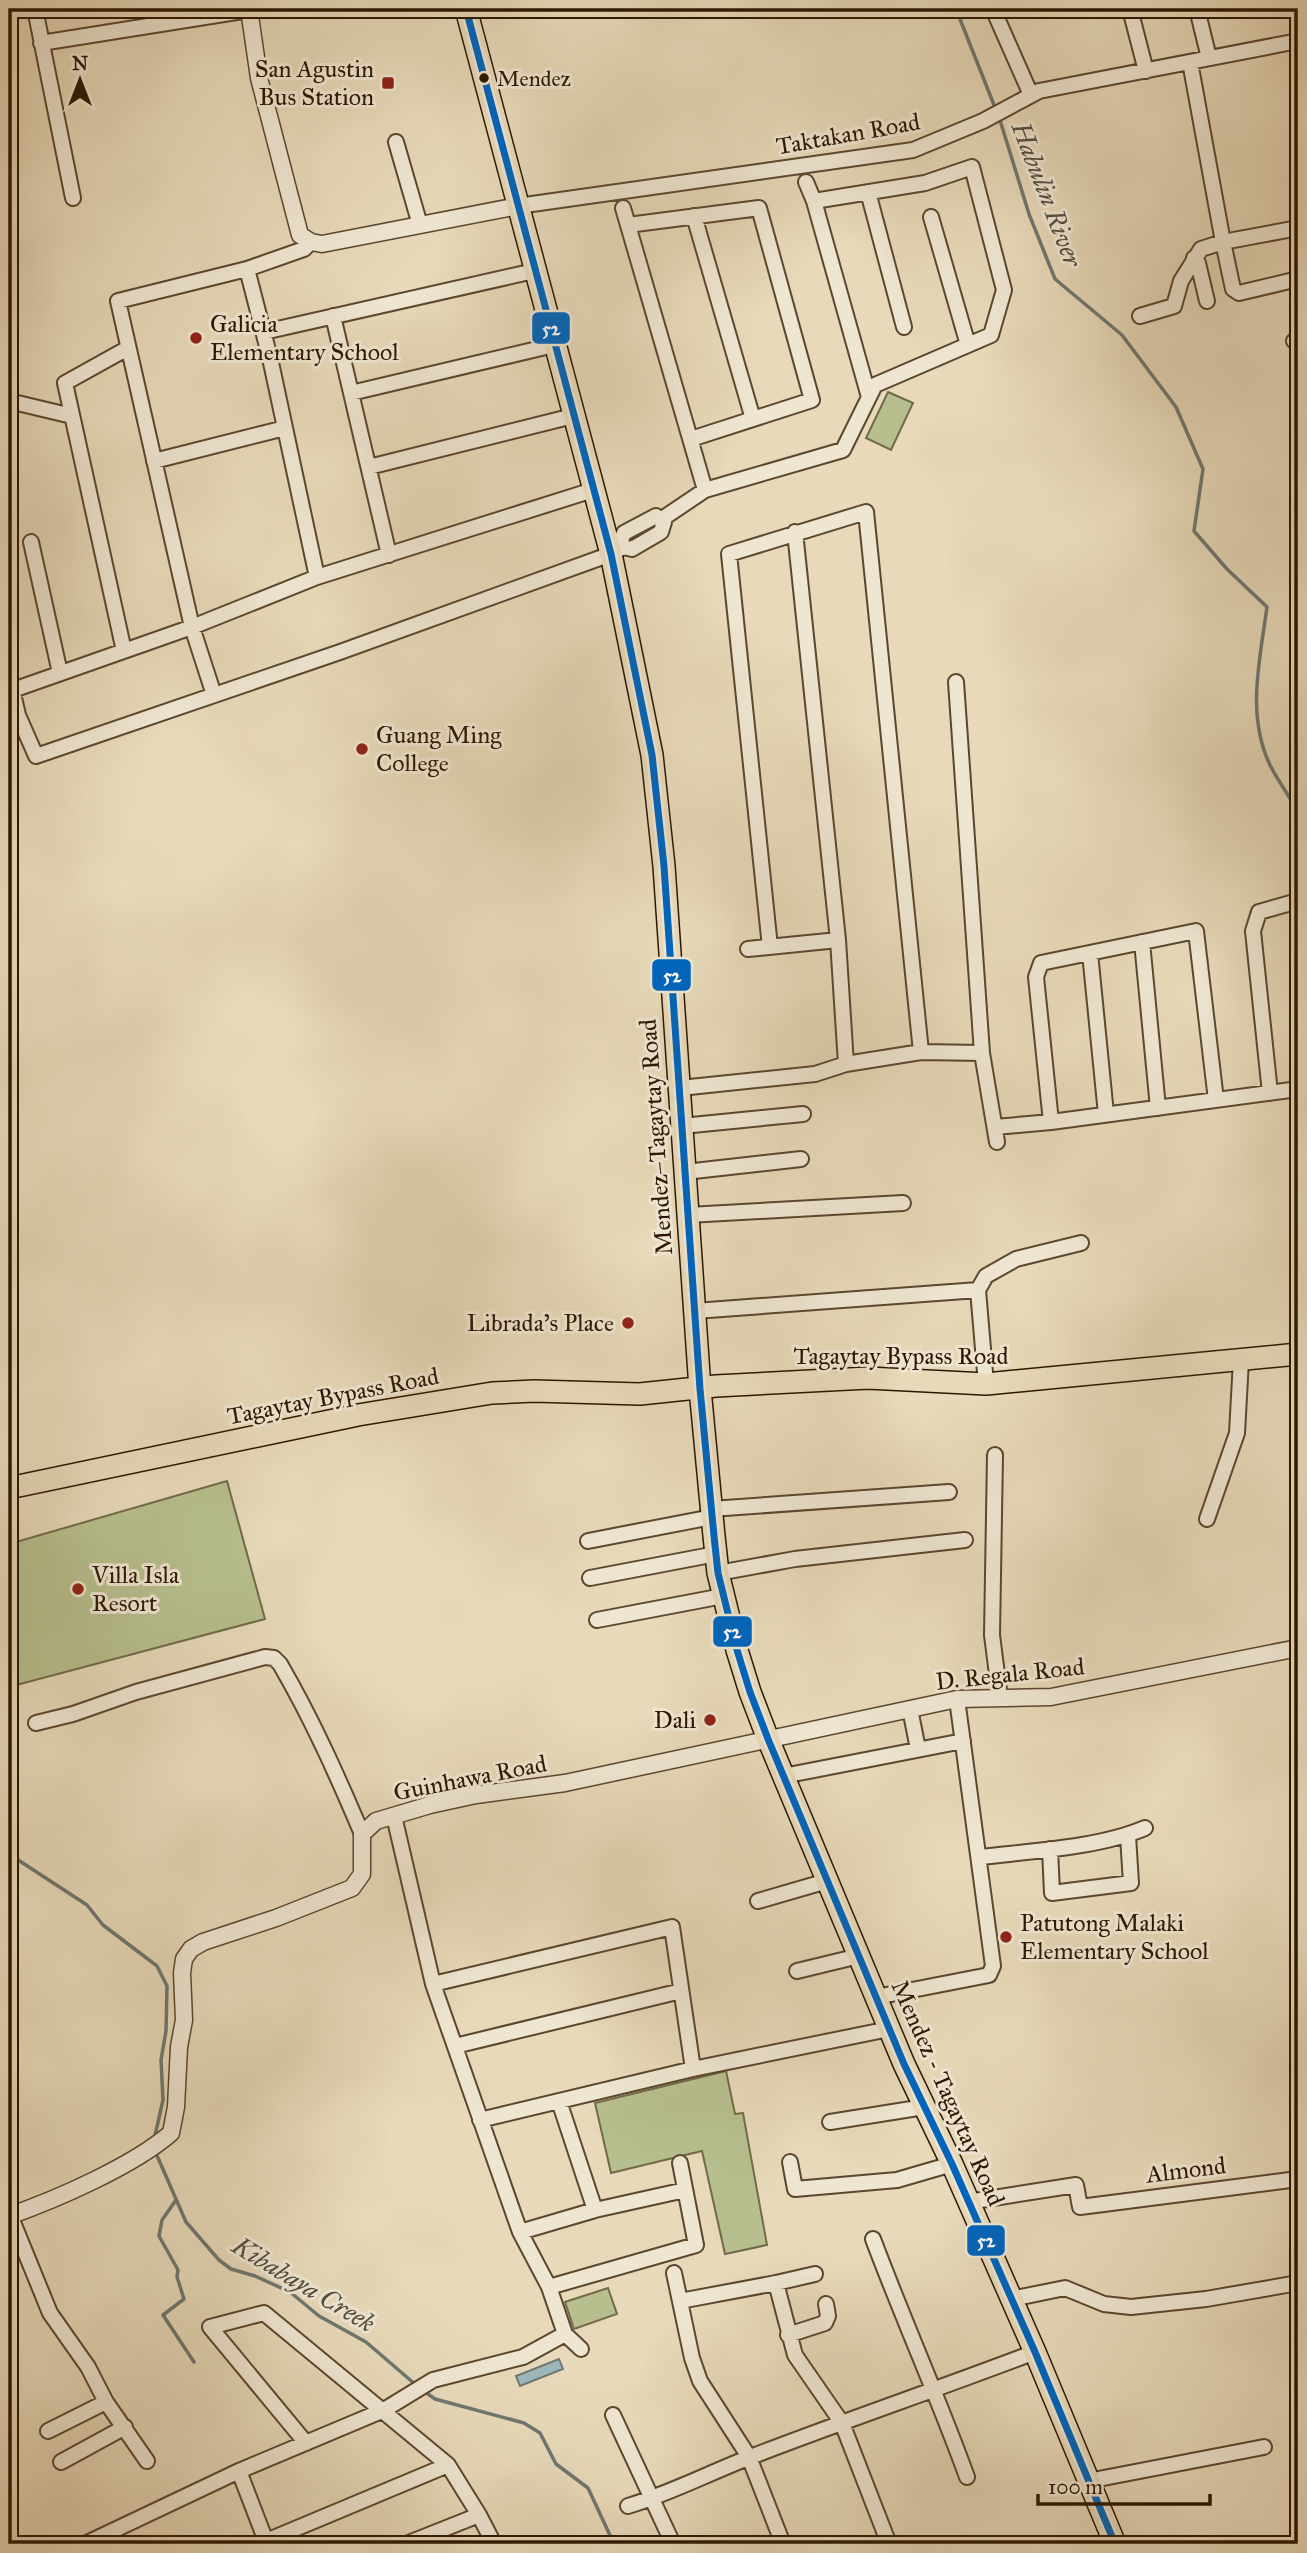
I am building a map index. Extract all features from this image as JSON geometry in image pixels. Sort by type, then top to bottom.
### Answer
[{"type":"main road","name":"Mendez–Tagaytay Road","points":[[466,9],[593,490],[604,529],[617,550],[657,793],[700,1389],[717,1563],[723,1596],[750,1692],[768,1738]]},
{"type":"main road","name":"Tagaytay Bypass Road","points":[[9,1488],[358,1415],[472,1395],[534,1391],[640,1394],[868,1378],[986,1384],[1298,1354]]},
{"type":"main road","name":"Mendez - Tagaytay Road","points":[[768,1738],[889,2029],[1035,2352],[1115,2544]]},
{"type":"street","points":[[35,9],[73,198]]},
{"type":"street","points":[[41,43],[249,9],[260,78],[300,235],[311,242],[322,244],[518,206]]},
{"type":"street","points":[[993,9],[1031,95]]},
{"type":"street","points":[[1130,9],[1146,71]]},
{"type":"street","points":[[1196,9],[1209,58]]},
{"type":"street","name":"Taktakan Road","points":[[518,206],[913,150],[990,117],[1039,91],[1298,41]]},
{"type":"street","points":[[1190,62],[1233,289],[1239,293],[1298,279]]},
{"type":"street","points":[[396,142],[420,225]]},
{"type":"street","points":[[593,490],[317,577],[192,626],[60,673],[11,683],[14,717],[36,756],[617,550],[624,533],[653,516],[662,519],[705,489],[843,450],[875,385],[991,335],[1004,290],[972,167],[925,183],[814,201]]},
{"type":"street","points":[[806,182],[814,201],[869,397]]},
{"type":"street","points":[[868,192],[904,327]]},
{"type":"street","points":[[623,208],[705,489]]},
{"type":"street","points":[[628,225],[759,208],[812,400],[691,439]]},
{"type":"street","points":[[694,216],[753,419]]},
{"type":"street","points":[[931,216],[968,345]]},
{"type":"street","points":[[1140,316],[1174,306],[1181,281],[1201,249],[1223,242],[1298,228]]},
{"type":"street","points":[[214,695],[192,626],[118,301],[247,268],[304,249],[311,242]]},
{"type":"street","points":[[1194,258],[1198,263],[1207,301]]},
{"type":"street","points":[[247,268],[264,332],[317,577]]},
{"type":"street","points":[[264,332],[534,271]]},
{"type":"street","points":[[332,316],[389,555]]},
{"type":"street","points":[[351,393],[554,345]]},
{"type":"street","points":[[124,651],[65,383],[128,348]]},
{"type":"street","points":[[9,401],[72,416]]},
{"type":"street","points":[[369,467],[573,416]]},
{"type":"street","points":[[154,461],[285,428]]},
{"type":"street","points":[[770,947],[729,554],[866,512],[921,1052]]},
{"type":"street","points":[[795,532],[838,940],[846,1064]]},
{"type":"street","points":[[30,542],[60,673]]},
{"type":"street","points":[[956,682],[982,1054],[997,1142]]},
{"type":"street","points":[[1270,1093],[1253,932],[1259,912],[1298,901]]},
{"type":"street","points":[[1051,1122],[1036,977],[1041,963],[1196,930],[1216,1100]]},
{"type":"street","points":[[748,949],[838,940]]},
{"type":"street","points":[[1142,942],[1158,1108]]},
{"type":"street","points":[[1090,953],[1106,1115]]},
{"type":"street","points":[[680,1088],[815,1074],[846,1064],[921,1052],[982,1054]]},
{"type":"street","points":[[995,1127],[1298,1089]]},
{"type":"street","points":[[682,1126],[803,1114]]},
{"type":"street","points":[[685,1172],[801,1158]]},
{"type":"street","points":[[688,1215],[903,1203]]},
{"type":"street","points":[[986,1384],[978,1290],[986,1276],[1016,1259],[1082,1243]]},
{"type":"street","points":[[695,1311],[978,1290]]},
{"type":"street","points":[[1207,1519],[1237,1433],[1241,1360]]},
{"type":"street","points":[[995,1455],[992,1635],[1000,1698]]},
{"type":"street","points":[[587,1541],[712,1513],[949,1492]]},
{"type":"street","points":[[590,1578],[717,1563],[795,1559],[965,1540]]},
{"type":"street","points":[[597,1620],[723,1596]]},
{"type":"street","name":"D. Regala Road","points":[[768,1738],[957,1699],[1051,1697],[1298,1648]]},
{"type":"street","points":[[36,1723],[73,1714],[106,1700],[265,1657],[274,1658],[306,1709],[362,1834],[362,1874],[352,1888],[276,1918],[203,1942],[191,1949],[184,1959],[184,2020],[171,2133],[144,2152],[96,2178],[10,2216],[50,2314],[88,2367],[106,2402],[147,2461]]},
{"type":"street","points":[[876,1997],[989,1975],[993,1966],[957,1699]]},
{"type":"street","points":[[910,1709],[918,1749]]},
{"type":"street","name":"Guinhawa Road","points":[[362,1834],[376,1821],[475,1795],[565,1783],[768,1738]]},
{"type":"street","points":[[783,1776],[963,1741]]},
{"type":"street","points":[[394,1816],[433,1984],[480,2120],[520,2232],[549,2287],[565,2334],[580,2349]]},
{"type":"street","points":[[980,1857],[1128,1836],[1145,1828]]},
{"type":"street","points":[[1050,1849],[1052,1893],[1130,1883],[1128,1836]]},
{"type":"street","points":[[758,1901],[827,1881]]},
{"type":"street","points":[[433,1984],[672,1927],[693,2069]]},
{"type":"street","points":[[797,1971],[859,1956]]},
{"type":"street","points":[[455,2046],[681,1991]]},
{"type":"street","points":[[480,2120],[693,2069],[889,2029]]},
{"type":"street","points":[[559,2101],[595,2210]]},
{"type":"street","points":[[830,2122],[924,2107]]},
{"type":"street","points":[[790,2162],[795,2189],[897,2180],[952,2164]]},
{"type":"street","points":[[549,2287],[696,2245],[680,2163]]},
{"type":"street","name":"Almond","points":[[968,2202],[1076,2185],[1080,2207],[1298,2179]]},
{"type":"street","points":[[520,2232],[595,2210],[685,2190]]},
{"type":"street","points":[[873,2239],[904,2321],[935,2390],[967,2477]]},
{"type":"street","points":[[674,2273],[692,2358],[700,2381],[749,2457],[783,2544]]},
{"type":"street","points":[[680,2301],[815,2274]]},
{"type":"street","points":[[776,2283],[794,2355],[842,2423],[889,2544]]},
{"type":"street","points":[[1011,2299],[1065,2288],[1104,2304],[1131,2307],[1206,2300],[1298,2283]]},
{"type":"street","points":[[788,2335],[825,2323],[828,2316],[826,2304]]},
{"type":"street","points":[[306,2444],[210,2327],[264,2313],[448,2465],[494,2544]]},
{"type":"street","points":[[85,2544],[239,2472],[384,2410],[433,2380],[523,2357],[565,2334]]},
{"type":"street","points":[[628,2505],[653,2498],[749,2457],[1035,2352]]},
{"type":"street","points":[[48,2431],[106,2402]]},
{"type":"street","points":[[613,2415],[673,2544]]},
{"type":"street","points":[[61,2462],[125,2427]]},
{"type":"street","points":[[1088,2481],[1264,2446]]},
{"type":"street","points":[[239,2472],[264,2543],[448,2465]]},
{"type":"street","points":[[406,2544],[479,2515]]},
{"type":"green space","points":[[888,392],[913,403],[891,450],[866,438]]},
{"type":"green space","points":[[227,1481],[265,1619],[9,1687],[9,1544]]},
{"type":"green space","points":[[726,2071],[735,2114],[743,2113],[767,2245],[725,2254],[702,2151],[611,2173],[595,2103]]},
{"type":"green space","points":[[608,2288],[617,2314],[574,2329],[565,2302]]},
{"type":"water","points":[[559,2359],[563,2369],[520,2386],[516,2376]]},
{"type":"waterway","name":"Habulin River","points":[[956,9],[996,110]]},
{"type":"waterway","name":"Habulin River","points":[[999,117],[1029,214],[1055,279],[1122,335],[1176,407],[1203,469],[1194,531],[1227,569],[1267,607],[1257,687],[1258,727],[1270,765],[1298,811]]},
{"type":"waterway","name":"Kibabaya Creek","points":[[9,1854],[87,1905],[103,1925],[157,1966],[167,1986],[166,2031],[161,2060],[163,2100],[154,2140]]},
{"type":"waterway","name":"Kibabaya Creek","points":[[155,2151],[186,2222],[219,2260],[231,2269],[255,2276],[290,2292],[319,2316],[366,2342],[416,2385]]},
{"type":"waterway","points":[[176,2200],[162,2220],[159,2236],[178,2270],[177,2277],[184,2299],[163,2315],[194,2362]]},
{"type":"waterway","name":"Kibabaya Creek","points":[[425,2392],[435,2399],[524,2423],[540,2433],[556,2464],[588,2488],[614,2544]]},
{"type":"transit line","name":"52","points":[[466,9],[611,554],[652,755],[664,866],[700,1389],[718,1573],[737,1650],[768,1739],[904,2064],[952,2164],[1035,2352],[1115,2544]]},
{"type":"place","name":"Mendez","points":[[484,78]]},
{"type":"place","name":"San Agustin Bus Station","points":[[388,83]]},
{"type":"place","name":"Galicia Elementary School","points":[[196,338]]},
{"type":"place","name":"Guang Ming College","points":[[362,749]]},
{"type":"place","name":"Librada's Place","points":[[628,1323]]},
{"type":"place","name":"Villa Isla Resort","points":[[78,1589]]},
{"type":"place","name":"Dali","points":[[710,1720]]},
{"type":"place","name":"Patutong Malaki Elementary School","points":[[1006,1937]]}]
